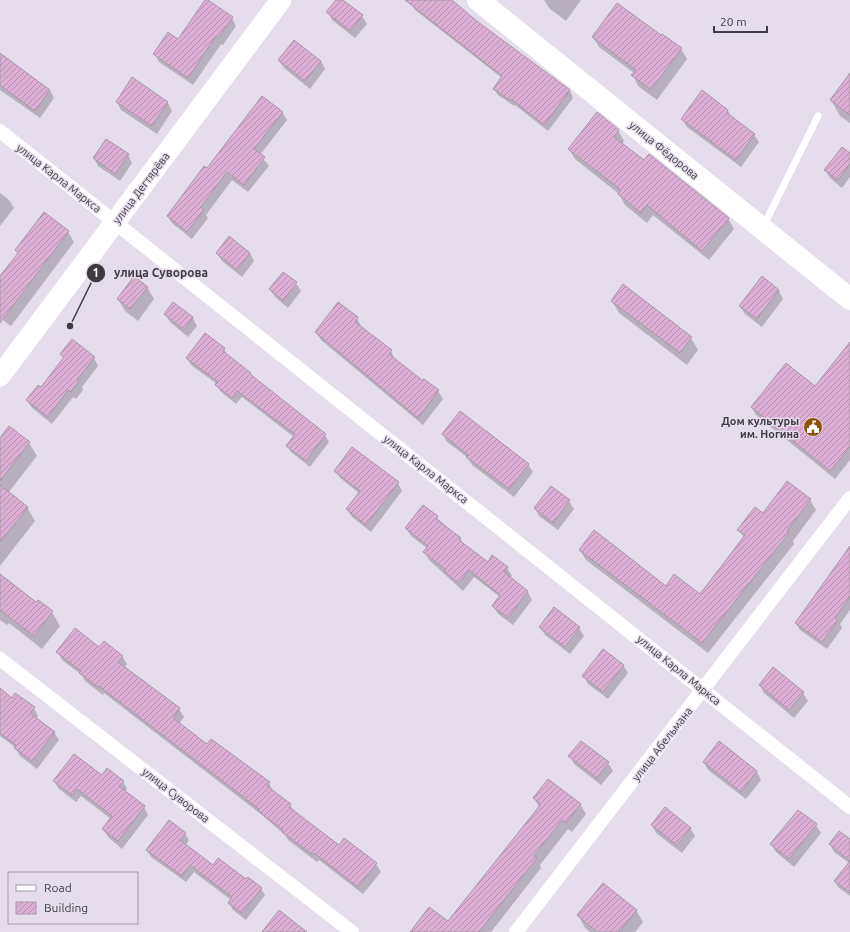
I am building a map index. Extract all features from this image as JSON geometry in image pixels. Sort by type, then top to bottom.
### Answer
[{"type":"main road","name":"улица Дегтярёва","points":[[0,376],[281,0]]},
{"type":"main road","name":"улица Фёдорова","points":[[478,0],[850,300]]},
{"type":"street","name":"улица Карла Маркса","points":[[0,131],[850,807]]},
{"type":"street","name":"улица Абельмана","points":[[516,932],[704,690],[850,498]]},
{"type":"street","name":"улица Суворова","points":[[0,659],[352,932]]},
{"type":"lane","points":[[762,229],[818,116]]},
{"type":"building","points":[[205,0],[208,0],[233,17],[218,38],[216,36],[188,78],[153,54],[168,32],[178,39]]},
{"type":"building","points":[[336,0],[343,0],[363,15],[350,31],[326,12]]},
{"type":"building","points":[[405,0],[452,0],[478,22],[570,90],[544,125],[511,99],[510,100],[493,89],[502,76]]},
{"type":"building","points":[[617,3],[661,35],[662,34],[682,48],[651,90],[631,75],[636,70],[592,37]]},
{"type":"building","points":[[294,40],[321,61],[305,81],[278,60]]},
{"type":"building","points":[[0,53],[50,90],[35,111],[0,85]]},
{"type":"building","points":[[850,73],[850,115],[830,100]]},
{"type":"building","points":[[132,77],[168,102],[152,126],[116,102]]},
{"type":"building","points":[[702,90],[728,110],[727,113],[755,134],[736,160],[681,119]]},
{"type":"building","points":[[262,96],[283,112],[254,149],[265,157],[244,185],[227,172],[201,207],[204,210],[187,232],[167,216],[204,166],[207,168]]},
{"type":"building","points":[[597,112],[619,130],[614,137],[644,160],[649,154],[729,218],[702,251],[647,205],[641,213],[618,194],[621,190],[568,149]]},
{"type":"building","points":[[106,139],[129,154],[115,174],[93,158]]},
{"type":"building","points":[[842,147],[850,153],[850,164],[838,180],[824,170]]},
{"type":"building","points":[[44,212],[69,231],[0,323],[0,276],[18,253],[15,250]]},
{"type":"building","points":[[229,236],[250,253],[237,270],[216,253]]},
{"type":"building","points":[[283,272],[297,282],[283,301],[269,289]]},
{"type":"building","points":[[134,276],[148,287],[130,309],[117,299]]},
{"type":"building","points":[[762,276],[779,290],[757,319],[739,306]]},
{"type":"building","points":[[623,284],[692,337],[680,353],[611,301]]},
{"type":"building","points":[[173,302],[193,317],[184,330],[164,314]]},
{"type":"building","points":[[338,302],[358,317],[355,322],[392,350],[389,354],[422,380],[424,379],[439,390],[418,418],[315,332]]},
{"type":"building","points":[[205,333],[225,348],[223,351],[251,373],[250,374],[326,434],[306,461],[286,446],[295,434],[237,391],[232,398],[215,385],[217,381],[186,358]]},
{"type":"building","points":[[72,339],[95,357],[77,380],[79,381],[71,392],[68,390],[48,417],[26,400],[38,385],[41,387],[64,357],[60,354]]},
{"type":"building","name":"Дом культуры им. Ногина","points":[[850,342],[850,447],[830,471],[751,407],[786,363],[815,386]]},
{"type":"building","points":[[460,411],[529,464],[509,489],[466,457],[468,455],[442,434]]},
{"type":"building","points":[[9,426],[30,442],[0,481],[0,438]]},
{"type":"building","points":[[352,447],[399,482],[366,525],[346,509],[360,491],[334,471]]},
{"type":"building","points":[[787,481],[811,499],[787,531],[789,533],[702,643],[579,550],[594,530],[666,586],[674,574],[700,594],[745,535],[737,530],[755,507],[763,513]]},
{"type":"building","points":[[0,485],[28,507],[0,542]]},
{"type":"building","points":[[551,486],[570,500],[553,523],[534,508]]},
{"type":"building","points":[[423,505],[438,516],[436,519],[461,538],[459,540],[488,562],[492,555],[508,567],[504,572],[528,591],[508,618],[492,606],[500,595],[469,570],[459,583],[444,572],[446,570],[423,552],[428,546],[405,528]]},
{"type":"building","points":[[850,546],[850,597],[835,618],[838,620],[822,642],[795,623]]},
{"type":"building","points":[[0,574],[36,602],[38,600],[53,611],[34,636],[0,610]]},
{"type":"building","points":[[554,607],[580,627],[565,647],[539,627]]},
{"type":"building","points":[[75,628],[99,647],[104,641],[123,656],[118,662],[180,708],[173,718],[207,744],[211,739],[270,782],[267,786],[291,804],[289,807],[339,845],[344,838],[377,863],[358,887],[314,853],[313,855],[282,832],[283,830],[258,811],[259,809],[99,686],[98,687],[79,673],[81,671],[56,652]]},
{"type":"building","points":[[603,649],[624,665],[603,692],[582,676]]},
{"type":"building","points":[[773,667],[804,692],[789,710],[759,685]]},
{"type":"building","points":[[0,688],[12,698],[15,693],[35,707],[30,713],[55,732],[32,761],[14,748],[16,745],[0,733]]},
{"type":"building","points":[[581,741],[609,762],[597,778],[568,756]]},
{"type":"building","points":[[719,741],[757,771],[741,792],[703,762]]},
{"type":"building","points":[[74,754],[102,775],[107,768],[124,781],[119,786],[145,806],[118,841],[102,829],[112,816],[77,789],[72,795],[53,781]]},
{"type":"building","points":[[548,779],[581,804],[566,823],[562,820],[534,856],[537,858],[479,932],[410,932],[429,907],[448,921],[541,804],[533,798]]},
{"type":"building","points":[[665,807],[691,828],[677,845],[651,825]]},
{"type":"building","points":[[798,810],[817,824],[789,859],[770,844]]},
{"type":"building","points":[[169,820],[186,833],[180,840],[213,865],[218,858],[246,879],[248,877],[262,888],[242,913],[228,903],[232,897],[190,865],[182,876],[146,850]]},
{"type":"building","points":[[839,831],[850,839],[850,861],[829,844]]},
{"type":"building","points":[[850,861],[850,893],[834,881]]},
{"type":"building","points":[[603,883],[637,910],[619,932],[597,932],[577,915]]},
{"type":"building","points":[[279,910],[307,932],[262,932]]},
{"type":"place","name":"улица Суворова","points":[[70,326]]},
{"type":"place","name":"Дом культуры им. Ногина","points":[[813,427]]}]
